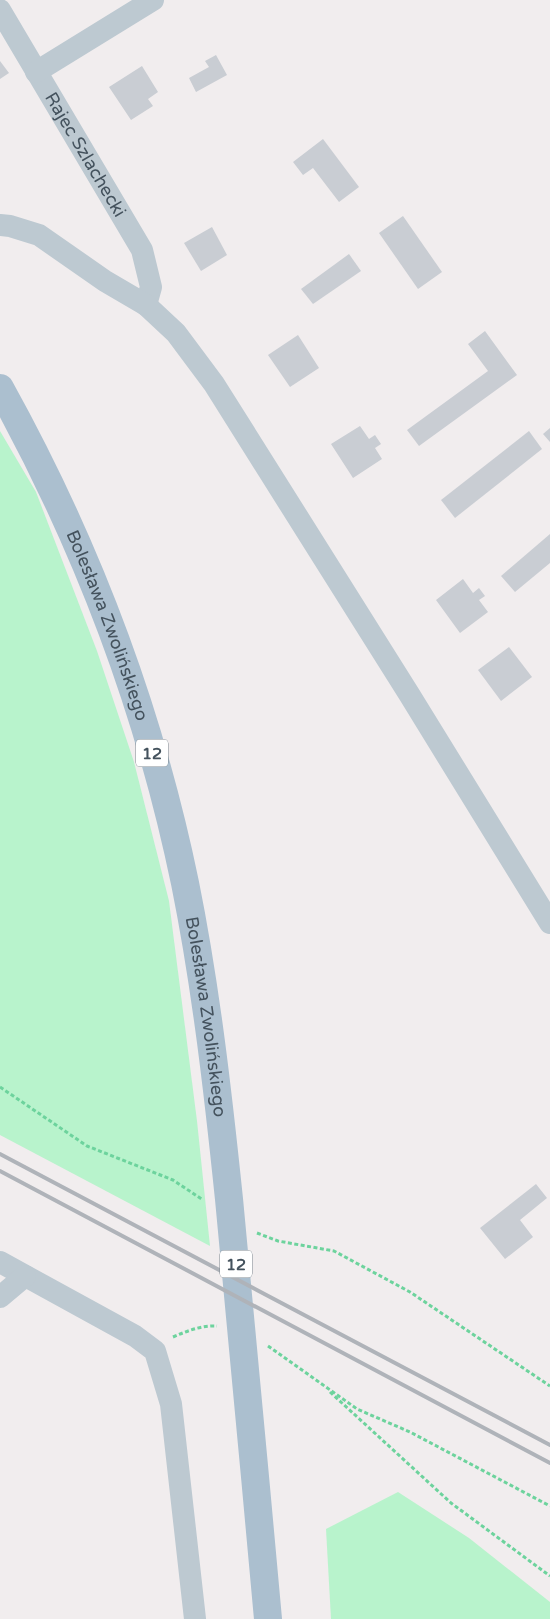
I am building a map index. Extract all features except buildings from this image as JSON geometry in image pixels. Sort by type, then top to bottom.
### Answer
[{"type":"main road","name":"Bolesława Zwolińskiego","points":[[0,388],[69,522],[107,617],[143,721],[167,808],[188,899],[201,971],[223,1142],[268,1619]]},
{"type":"street","points":[[36,72],[153,0]]},
{"type":"street","name":"Rajec Szlachecki","points":[[0,10],[142,250],[151,286],[146,305]]},
{"type":"street","points":[[0,225],[10,226],[39,236],[105,281],[146,305],[176,333],[214,384],[550,923]]},
{"type":"street","points":[[0,1262],[136,1336],[155,1351],[171,1404],[196,1619]]},
{"type":"street","points":[[0,1297],[25,1276]]},
{"type":"path","points":[[0,1088],[87,1146],[173,1180],[204,1200]]},
{"type":"path","points":[[252,1231],[278,1241],[334,1251],[410,1292],[550,1386]]},
{"type":"path","points":[[155,1351],[166,1340],[190,1330],[211,1325],[219,1326]]},
{"type":"path","points":[[265,1344],[357,1409],[410,1432],[550,1506]]},
{"type":"path","points":[[322,1385],[451,1503],[550,1576]]},
{"type":"green space","points":[[0,431],[36,492],[97,651],[134,762],[169,901],[197,1121],[210,1246],[0,1135]]},
{"type":"green space","points":[[398,1492],[469,1538],[550,1602],[550,1619],[331,1619],[326,1529]]},
{"type":"railway","points":[[0,1154],[550,1445]]},
{"type":"railway","points":[[0,1171],[550,1463]]}]
